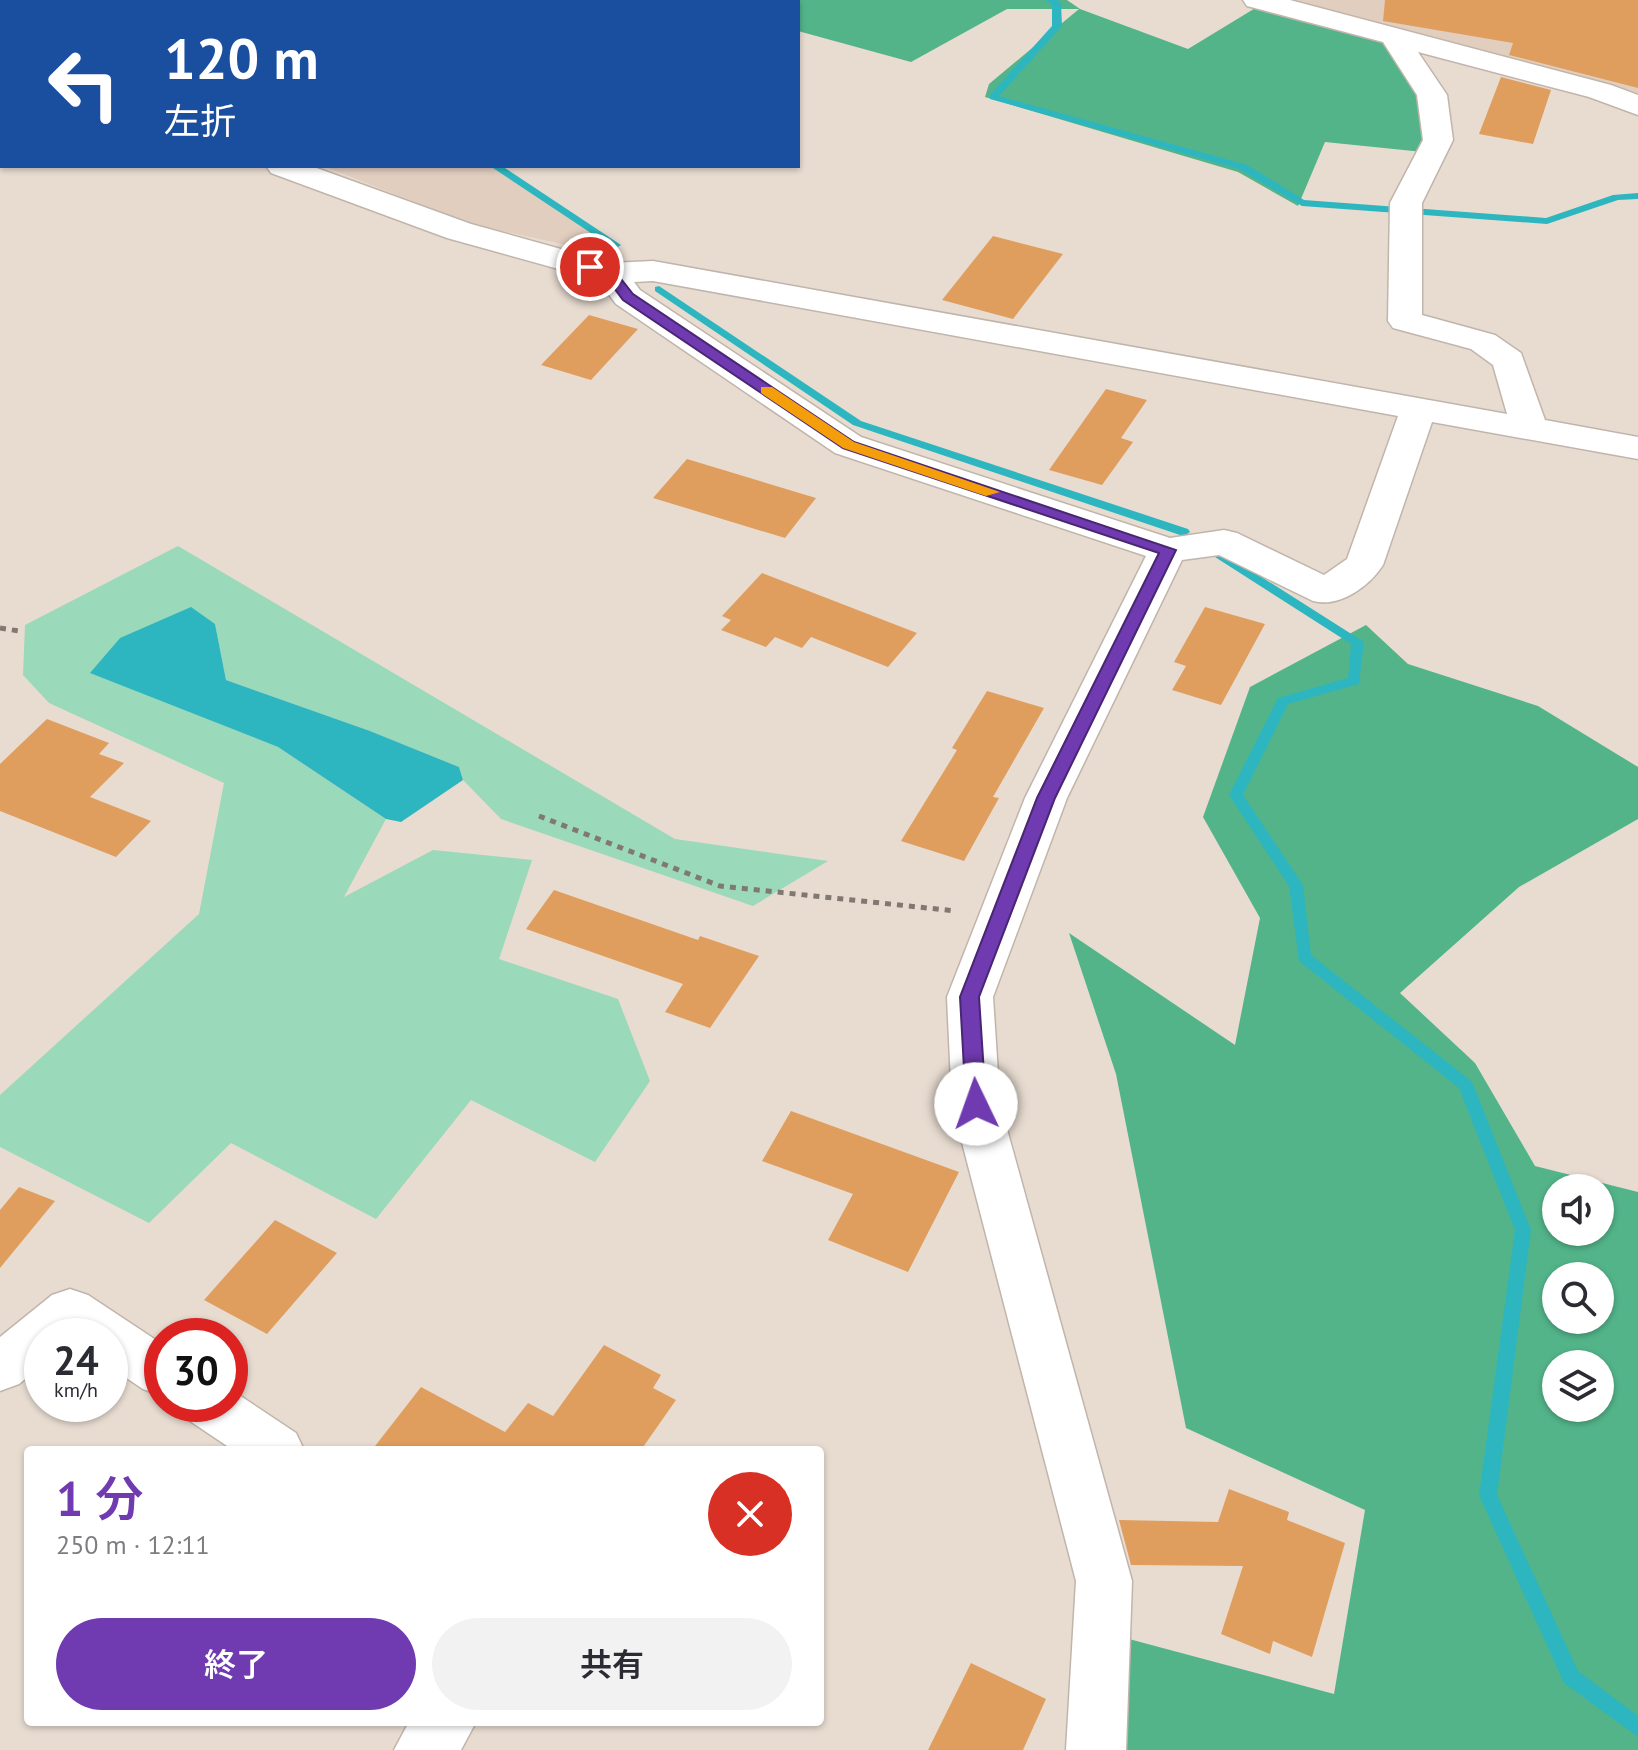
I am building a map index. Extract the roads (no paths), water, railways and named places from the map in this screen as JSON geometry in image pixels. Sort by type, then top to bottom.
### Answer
[{"type":"street","points":[[1257,0],[1600,91],[1638,106]]},
{"type":"street","points":[[1394,37],[1432,95],[1438,140],[1406,210],[1405,321],[1483,342],[1509,360],[1529,428]]},
{"type":"street","points":[[287,168],[459,231],[610,273],[653,271],[1638,448]]},
{"type":"street","points":[[610,273],[628,297],[848,445],[1168,550],[1224,542],[1327,592],[1364,565],[1419,408]]},
{"type":"street","points":[[1096,1750],[1104,1581],[976,1104],[970,997],[1046,798],[1168,550]]},
{"type":"street","points":[[61,1318],[70,1311],[80,1318]]},
{"type":"street","points":[[0,1368],[24,1348]]},
{"type":"street","points":[[236,1422],[271,1446]]},
{"type":"street","points":[[424,1750],[443,1726]]},
{"type":"water","points":[[191,607],[215,624],[226,680],[370,731],[459,767],[463,780],[401,822],[386,819],[278,747],[90,673],[120,638]]},
{"type":"waterway","points":[[1050,0],[1056,3],[1057,26],[993,97],[1243,167],[1302,203],[1547,221],[1617,197],[1638,196]]},
{"type":"waterway","points":[[498,168],[616,245]]},
{"type":"waterway","points":[[659,289],[857,423],[1184,532]]},
{"type":"waterway","points":[[1219,554],[1358,642],[1354,681],[1283,701],[1236,795],[1296,885],[1304,957],[1465,1084],[1523,1230],[1488,1495],[1571,1677],[1638,1728]]}]
